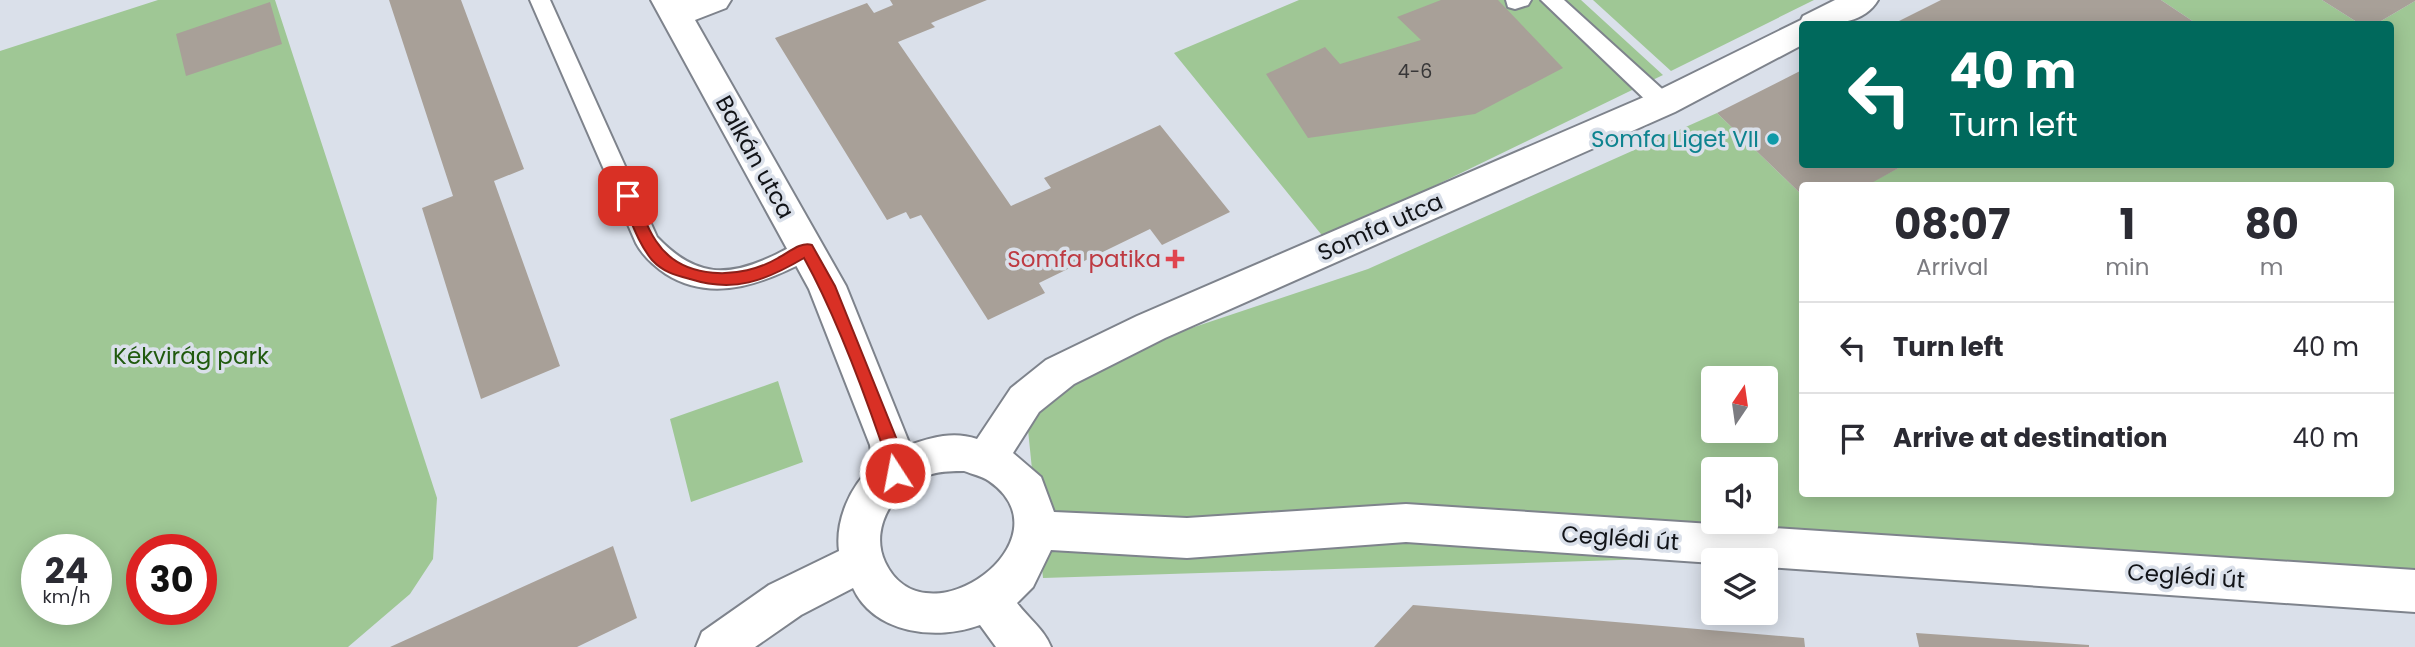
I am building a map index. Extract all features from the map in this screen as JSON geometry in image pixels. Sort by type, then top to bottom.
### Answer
[{"type":"street","points":[[671,8],[715,0]]},
{"type":"street","points":[[1821,21],[1862,0]]},
{"type":"street","name":"Balkán utca","points":[[671,8],[827,286],[890,445],[895,473]]},
{"type":"street","name":"Somfa utca","points":[[987,458],[1025,400],[1060,372],[1151,327],[1663,103],[1799,33]]},
{"type":"street","points":[[965,453],[987,458],[1008,469],[1024,486],[1033,507],[1035,530],[1030,553],[1017,575],[974,607],[945,614],[916,612],[892,602],[873,584],[861,562],[858,538],[863,514],[876,491],[895,473],[917,460],[940,454],[965,453]]},
{"type":"street","name":"Ceglédi út","points":[[1035,530],[1187,538],[1406,523],[2415,591]]},
{"type":"street","points":[[718,647],[785,600],[861,562]]},
{"type":"street","points":[[987,599],[1015,636],[1030,647]]},
{"type":"lane","points":[[540,0],[648,243],[664,262],[671,267],[708,279],[735,280],[778,266],[807,249]]},
{"type":"lane","points":[[1551,0],[1663,103]]},
{"type":"green space","name":"Kékvirág park","points":[[158,0],[275,0],[437,498],[433,559],[410,594],[348,647],[0,647],[0,51]]},
{"type":"green space","points":[[1299,0],[1581,0],[1663,75],[1325,239],[1174,53]]},
{"type":"green space","points":[[1593,0],[1814,0],[1671,71]]},
{"type":"green space","points":[[2161,0],[2322,0],[2355,21],[2192,21]]},
{"type":"green space","points":[[2415,1],[2415,591],[1844,553],[1778,555],[1778,548],[1701,548],[1701,557],[1043,578],[1025,400],[1060,372],[1368,269],[1717,113],[1799,192],[1799,497],[2394,497],[2394,182],[1872,182],[1898,168],[2394,168],[2394,21],[2381,21]]},
{"type":"green space","points":[[778,381],[803,462],[691,502],[670,419]]},
{"type":"building","points":[[389,0],[461,0],[524,169],[494,181],[560,366],[481,399],[422,208],[453,196]]},
{"type":"building","points":[[890,0],[987,0],[931,23],[935,27],[898,42],[1011,206],[1051,188],[1044,178],[1160,125],[1230,212],[1162,245],[1150,229],[1039,283],[1045,293],[988,320],[921,215],[910,219],[906,212],[887,220],[775,38],[867,3],[874,13],[893,5]]},
{"type":"building","points":[[1441,0],[1498,0],[1563,68],[1475,114],[1308,138],[1266,74],[1325,47],[1340,64],[1421,40],[1397,17]]},
{"type":"building","points":[[1941,0],[2161,0],[2192,21],[1899,21]]},
{"type":"building","points":[[2322,0],[2415,0],[2381,21],[2355,21]]},
{"type":"building","points":[[270,2],[282,44],[186,76],[176,34]]},
{"type":"building","name":"Somfa Liget VII","points":[[1799,72],[1799,168],[1899,168],[1873,182],[1799,182],[1799,192],[1717,113]]},
{"type":"building","points":[[613,546],[637,618],[577,647],[390,647]]},
{"type":"building","points":[[1413,605],[1804,638],[1805,647],[1374,647]]},
{"type":"building","points":[[1916,633],[2089,645],[2089,647],[1919,647]]},
{"type":"place","name":"Somfa Liget VII","points":[[1773,139]]},
{"type":"place","name":"Somfa patika","points":[[1175,259]]},
{"type":"route","points":[[628,196],[648,243],[658,256],[671,267],[708,279],[735,280],[752,276],[778,266],[807,249],[827,286],[890,445],[895,473]]}]
